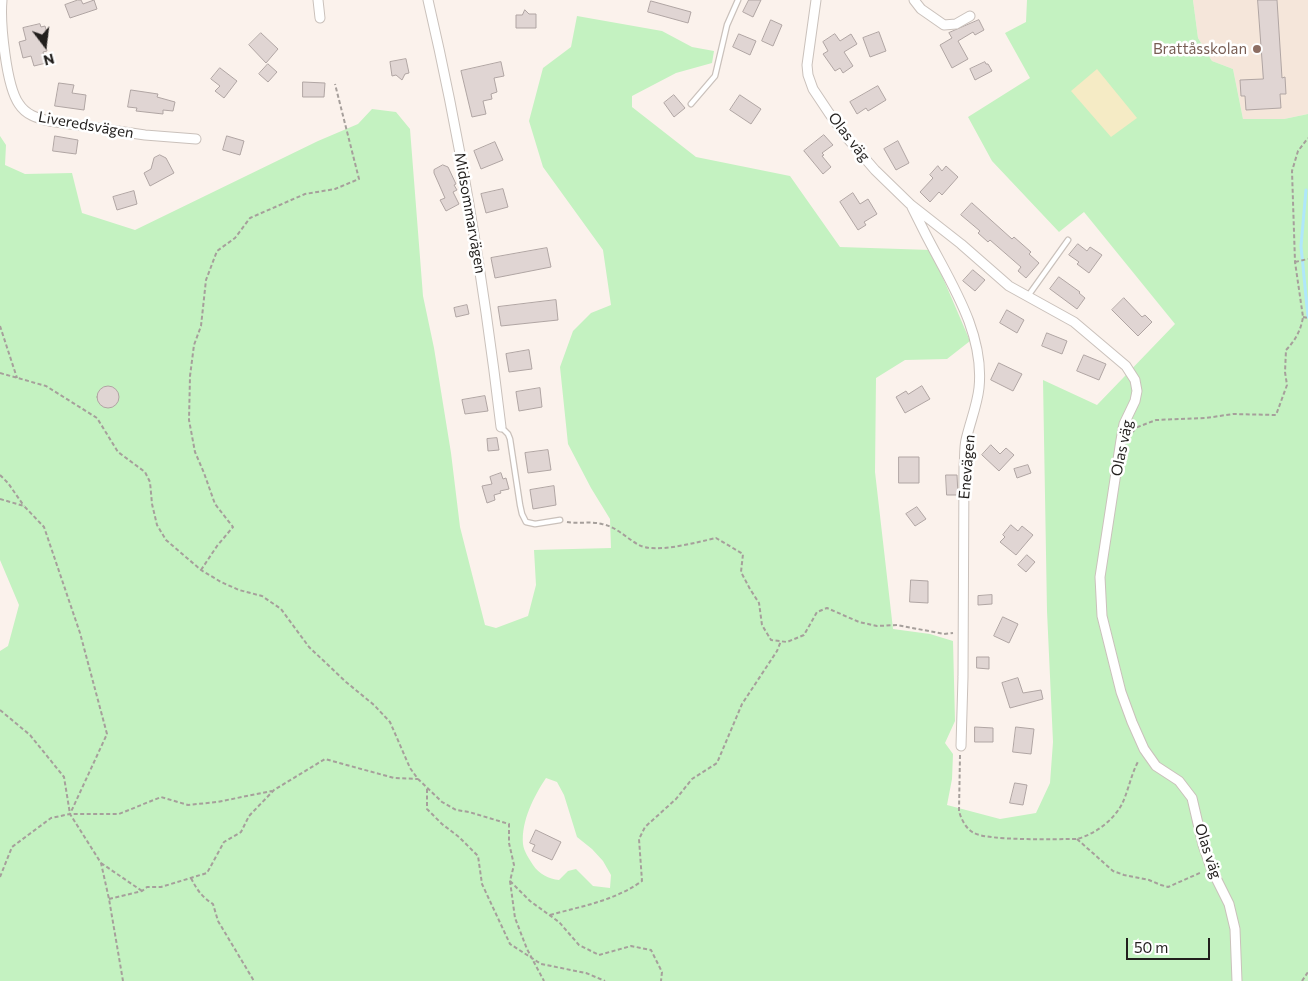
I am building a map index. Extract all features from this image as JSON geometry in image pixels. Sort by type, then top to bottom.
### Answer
[{"type":"street","name":"Liveredsvägen","points":[[2,0],[3,71],[18,104],[25,112],[49,122],[145,135],[196,139]]},
{"type":"street","points":[[318,0],[320,18]]},
{"type":"street","name":"Midsommarvägen","points":[[428,0],[454,120],[484,292],[501,428]]},
{"type":"street","name":"Olas väg","points":[[816,0],[807,65],[808,75],[813,88],[848,139],[885,181],[910,204],[1009,286],[1074,322],[1126,366],[1135,380],[1137,391],[1135,401],[1124,424],[1121,440],[1100,577],[1100,604],[1122,692],[1144,749],[1156,766],[1179,780],[1188,791],[1195,806],[1203,845],[1211,868],[1229,904],[1235,928],[1237,981]]},
{"type":"street","points":[[914,0],[921,9],[944,25],[956,24],[970,16]]},
{"type":"street","name":"Enevägen","points":[[910,204],[942,264],[965,313],[974,338],[979,365],[979,387],[976,406],[966,441],[964,467],[961,746]]},
{"type":"lane","points":[[691,104],[715,76],[727,24],[738,0]]},
{"type":"lane","points":[[1028,297],[1068,240]]},
{"type":"lane","points":[[501,428],[508,434],[510,439],[520,504],[526,522],[535,524],[560,520]]},
{"type":"path","points":[[201,570],[233,527],[215,504],[195,452],[189,420],[190,376],[194,345],[202,326],[206,280],[217,251],[235,238],[250,218],[305,194],[335,189],[359,179],[335,84]]},
{"type":"path","points":[[1132,436],[1135,428],[1156,420],[1206,418],[1233,414],[1276,415],[1287,385],[1285,372],[1286,350],[1295,342],[1303,317],[1294,262],[1292,171],[1298,151],[1308,138]]},
{"type":"path","points":[[1294,262],[1308,259]]},
{"type":"path","points":[[1303,317],[1308,318]]},
{"type":"path","points":[[0,326],[17,378]]},
{"type":"path","points":[[0,373],[46,386],[97,418],[118,452],[145,472],[150,482],[156,525],[166,540],[201,570],[239,590],[262,596],[281,609],[309,647],[374,705],[390,722],[410,768],[418,779],[442,802],[456,810],[509,824],[509,843],[514,865],[510,881],[515,918],[544,981]]},
{"type":"path","points":[[0,475],[44,528],[80,633],[106,734],[70,814]]},
{"type":"path","points":[[0,499],[24,506]]},
{"type":"path","points":[[560,520],[574,523],[600,523],[613,527],[640,546],[668,548],[716,538],[743,554],[742,572],[750,590],[759,603],[762,625],[771,640],[787,642],[804,635],[817,612],[827,608],[858,622],[877,626],[897,625],[944,634],[963,632]]},
{"type":"path","points":[[550,915],[608,899],[627,891],[642,881],[639,839],[645,827],[676,799],[692,779],[717,763],[742,704],[781,641]]},
{"type":"path","points":[[0,710],[30,736],[64,777],[70,814],[101,863],[109,899],[122,981]]},
{"type":"path","points":[[961,746],[959,811],[961,818],[974,833],[993,837],[1077,839],[1090,836],[1115,815],[1122,803],[1133,770],[1144,749]]},
{"type":"path","points":[[109,899],[142,891],[147,887],[161,887],[207,873],[224,842],[241,832],[249,816],[274,790],[325,759],[394,778],[418,779]]},
{"type":"path","points":[[426,787],[427,808],[478,856],[482,884],[510,944],[541,964],[586,973],[605,981]]},
{"type":"path","points":[[0,876],[12,847],[51,818],[70,814],[119,814],[161,797],[188,805],[217,802],[274,790]]},
{"type":"path","points":[[1077,839],[1113,871],[1149,880],[1160,886],[1168,887],[1211,868]]},
{"type":"path","points":[[101,863],[142,891]]},
{"type":"path","points":[[191,878],[204,899],[213,904],[218,921],[254,981]]},
{"type":"path","points":[[510,881],[530,901],[559,922],[579,945],[599,955],[631,946],[651,950],[662,972],[661,981]]},
{"type":"path","points":[[1302,981],[1308,972]]},
{"type":"shaded area","name":"Brattåsskolan","points":[[1193,0],[1308,0],[1308,114],[1284,119],[1243,119],[1233,69],[1212,61],[1198,38]]},
{"type":"green space","points":[[1027,0],[1193,0],[1198,38],[1212,61],[1233,69],[1243,119],[1284,119],[1308,114],[1308,981],[0,981],[0,651],[8,646],[19,605],[0,560],[0,136],[6,145],[5,165],[25,174],[72,173],[82,213],[135,230],[318,141],[358,124],[372,109],[396,112],[410,129],[423,296],[434,348],[451,453],[460,527],[485,625],[496,628],[528,616],[536,585],[534,550],[611,548],[610,519],[568,444],[560,367],[573,331],[591,313],[611,305],[603,250],[543,167],[529,121],[543,68],[571,47],[577,16],[662,31],[692,47],[714,51],[712,63],[676,73],[632,96],[632,107],[696,157],[790,176],[840,247],[931,250],[970,341],[947,359],[905,360],[876,378],[875,472],[893,629],[930,634],[953,641],[955,721],[945,743],[953,754],[952,779],[947,805],[1000,819],[1036,813],[1050,783],[1053,742],[1047,611],[1043,380],[1097,405],[1175,324],[1084,212],[1059,232],[992,161],[968,117],[1030,78],[1005,33],[1026,22]],"holes":[[[546,778],[557,782],[564,795],[577,837],[603,861],[611,875],[610,888],[593,886],[576,869],[568,871],[559,880],[552,879],[535,868],[526,852],[523,844],[524,827],[533,801]]]},
{"type":"sand","points":[[1097,69],[1137,118],[1111,137],[1071,91]]},
{"type":"building","points":[[81,0],[83,4],[94,0],[97,9],[70,18],[65,5]]},
{"type":"building","points":[[749,0],[761,0],[753,17],[743,12]]},
{"type":"building","points":[[1258,0],[1277,0],[1282,78],[1285,77],[1286,94],[1280,94],[1281,108],[1246,110],[1245,96],[1241,96],[1240,80],[1263,79]]},
{"type":"building","points":[[651,1],[691,12],[688,23],[648,12]]},
{"type":"building","points":[[525,10],[529,14],[536,14],[536,28],[516,28],[516,15],[522,15]]},
{"type":"building","points":[[771,20],[782,25],[773,46],[762,41]]},
{"type":"building","points":[[979,20],[984,30],[975,35],[973,32],[958,41],[968,59],[952,68],[940,45],[952,38],[949,33]]},
{"type":"building","points":[[40,24],[41,27],[45,26],[48,37],[44,38],[47,51],[43,52],[46,63],[34,66],[31,56],[23,58],[19,42],[26,40],[23,28]]},
{"type":"building","points":[[879,32],[886,51],[870,57],[863,38]]},
{"type":"building","points":[[261,33],[278,49],[266,63],[249,45]]},
{"type":"building","points":[[739,34],[756,41],[750,55],[733,47]]},
{"type":"building","points":[[835,34],[840,41],[851,34],[857,44],[844,52],[853,66],[843,73],[840,68],[835,71],[823,54],[828,51],[823,42]]},
{"type":"building","points":[[406,59],[409,73],[405,74],[402,80],[396,75],[392,76],[390,62]]},
{"type":"building","points":[[501,62],[504,76],[494,78],[497,92],[491,94],[492,99],[483,101],[486,114],[472,117],[461,71]]},
{"type":"building","points":[[985,62],[992,71],[975,80],[970,69]]},
{"type":"building","points":[[268,64],[277,72],[268,82],[259,74]]},
{"type":"building","points":[[220,68],[237,81],[224,98],[215,91],[220,86],[211,79]]},
{"type":"building","points":[[303,82],[325,83],[324,97],[303,97]]},
{"type":"building","points":[[59,83],[74,85],[72,93],[86,95],[84,110],[55,106]]},
{"type":"building","points":[[878,86],[886,100],[868,111],[866,108],[857,114],[850,102]]},
{"type":"building","points":[[131,90],[158,94],[157,97],[175,102],[173,111],[163,110],[163,114],[136,111],[137,108],[128,107]]},
{"type":"building","points":[[674,95],[685,108],[674,117],[664,103]]},
{"type":"building","points":[[740,95],[761,109],[751,124],[730,110]]},
{"type":"building","points":[[824,135],[833,145],[822,153],[824,155],[822,156],[831,167],[823,174],[804,151]]},
{"type":"building","points":[[55,136],[78,140],[76,154],[53,151]]},
{"type":"building","points":[[227,136],[244,141],[240,155],[223,150]]},
{"type":"building","points":[[898,141],[909,163],[896,170],[884,149]]},
{"type":"building","points":[[495,142],[503,160],[481,169],[474,151]]},
{"type":"building","points":[[160,155],[166,158],[174,173],[150,186],[144,173],[151,169],[154,158]]},
{"type":"building","points":[[443,165],[448,167],[456,184],[454,185],[457,190],[453,192],[459,204],[446,211],[440,200],[445,198],[434,173],[434,170]]},
{"type":"building","points":[[938,166],[942,171],[946,166],[958,177],[942,195],[939,192],[930,202],[920,192],[933,178],[930,175]]},
{"type":"building","points":[[503,189],[508,207],[486,213],[481,194]]},
{"type":"building","points":[[134,191],[137,204],[117,210],[113,197]]},
{"type":"building","points":[[853,193],[860,204],[868,199],[877,214],[864,222],[866,225],[858,230],[840,202]]},
{"type":"building","points":[[972,203],[1012,239],[1014,237],[1031,252],[1029,254],[1039,263],[1026,278],[1018,271],[1021,267],[990,240],[988,242],[978,233],[980,231],[961,215]]},
{"type":"building","points":[[1078,244],[1087,251],[1090,247],[1102,255],[1089,273],[1069,255]]},
{"type":"building","points":[[547,248],[551,267],[495,278],[491,258]]},
{"type":"building","points":[[973,270],[985,280],[975,291],[963,281]]},
{"type":"building","points":[[1059,277],[1080,292],[1085,298],[1077,309],[1050,289]]},
{"type":"building","points":[[1124,298],[1142,317],[1145,315],[1152,322],[1138,336],[1112,310]]},
{"type":"building","points":[[556,300],[558,320],[501,326],[498,307]]},
{"type":"building","points":[[467,305],[469,314],[456,317],[454,308]]},
{"type":"building","points":[[1007,310],[1024,320],[1017,333],[1000,323]]},
{"type":"building","points":[[1047,333],[1067,341],[1062,354],[1042,346]]},
{"type":"building","points":[[529,350],[532,369],[509,372],[506,354]]},
{"type":"building","points":[[1084,355],[1106,364],[1099,380],[1077,371]]},
{"type":"building","points":[[999,363],[1022,374],[1013,391],[991,380]]},
{"type":"building","points":[[108,386],[116,389],[119,397],[116,405],[108,408],[100,405],[97,397],[100,389]]},
{"type":"building","points":[[922,386],[930,399],[905,413],[896,397],[906,391],[908,394]]},
{"type":"building","points":[[540,388],[542,407],[519,411],[516,392]]},
{"type":"building","points":[[485,396],[488,411],[465,414],[462,400]]},
{"type":"building","points":[[497,438],[499,450],[488,451],[487,439]]},
{"type":"building","points":[[991,445],[1000,454],[1006,448],[1014,455],[999,471],[982,455]]},
{"type":"building","points":[[548,450],[551,470],[528,473],[525,453]]},
{"type":"building","points":[[899,457],[919,457],[919,483],[899,483]]},
{"type":"building","points":[[1028,465],[1031,473],[1017,478],[1014,469]]},
{"type":"building","points":[[501,473],[503,479],[506,478],[509,489],[500,491],[501,493],[494,495],[495,500],[487,503],[482,486],[492,484],[490,477]]},
{"type":"building","points":[[946,475],[957,475],[958,495],[947,495]]},
{"type":"building","points":[[554,486],[556,505],[533,509],[530,490]]},
{"type":"building","points":[[917,507],[926,519],[915,526],[906,514]]},
{"type":"building","points":[[1011,525],[1018,531],[1022,526],[1033,535],[1016,555],[1000,542]]},
{"type":"building","points":[[1027,555],[1035,562],[1026,572],[1018,565]]},
{"type":"building","points":[[911,580],[928,581],[928,603],[910,602]]},
{"type":"building","points":[[992,595],[992,604],[978,605],[978,596]]},
{"type":"building","points":[[1003,617],[1018,624],[1009,643],[994,636]]},
{"type":"building","points":[[977,657],[989,657],[989,669],[977,668]]},
{"type":"building","points":[[1018,678],[1023,693],[1041,690],[1043,699],[1010,708],[1002,683]]},
{"type":"building","points":[[975,727],[993,728],[993,742],[975,742]]},
{"type":"building","points":[[1016,727],[1034,729],[1031,754],[1013,752]]},
{"type":"building","points":[[1015,783],[1027,785],[1023,805],[1010,803]]},
{"type":"building","points":[[536,830],[561,842],[552,860],[532,851],[535,845],[530,843]]},
{"type":"waterway","points":[[1306,190],[1301,246],[1308,317]]},
{"type":"place","name":"Brattåsskolan","points":[[1257,49]]}]
